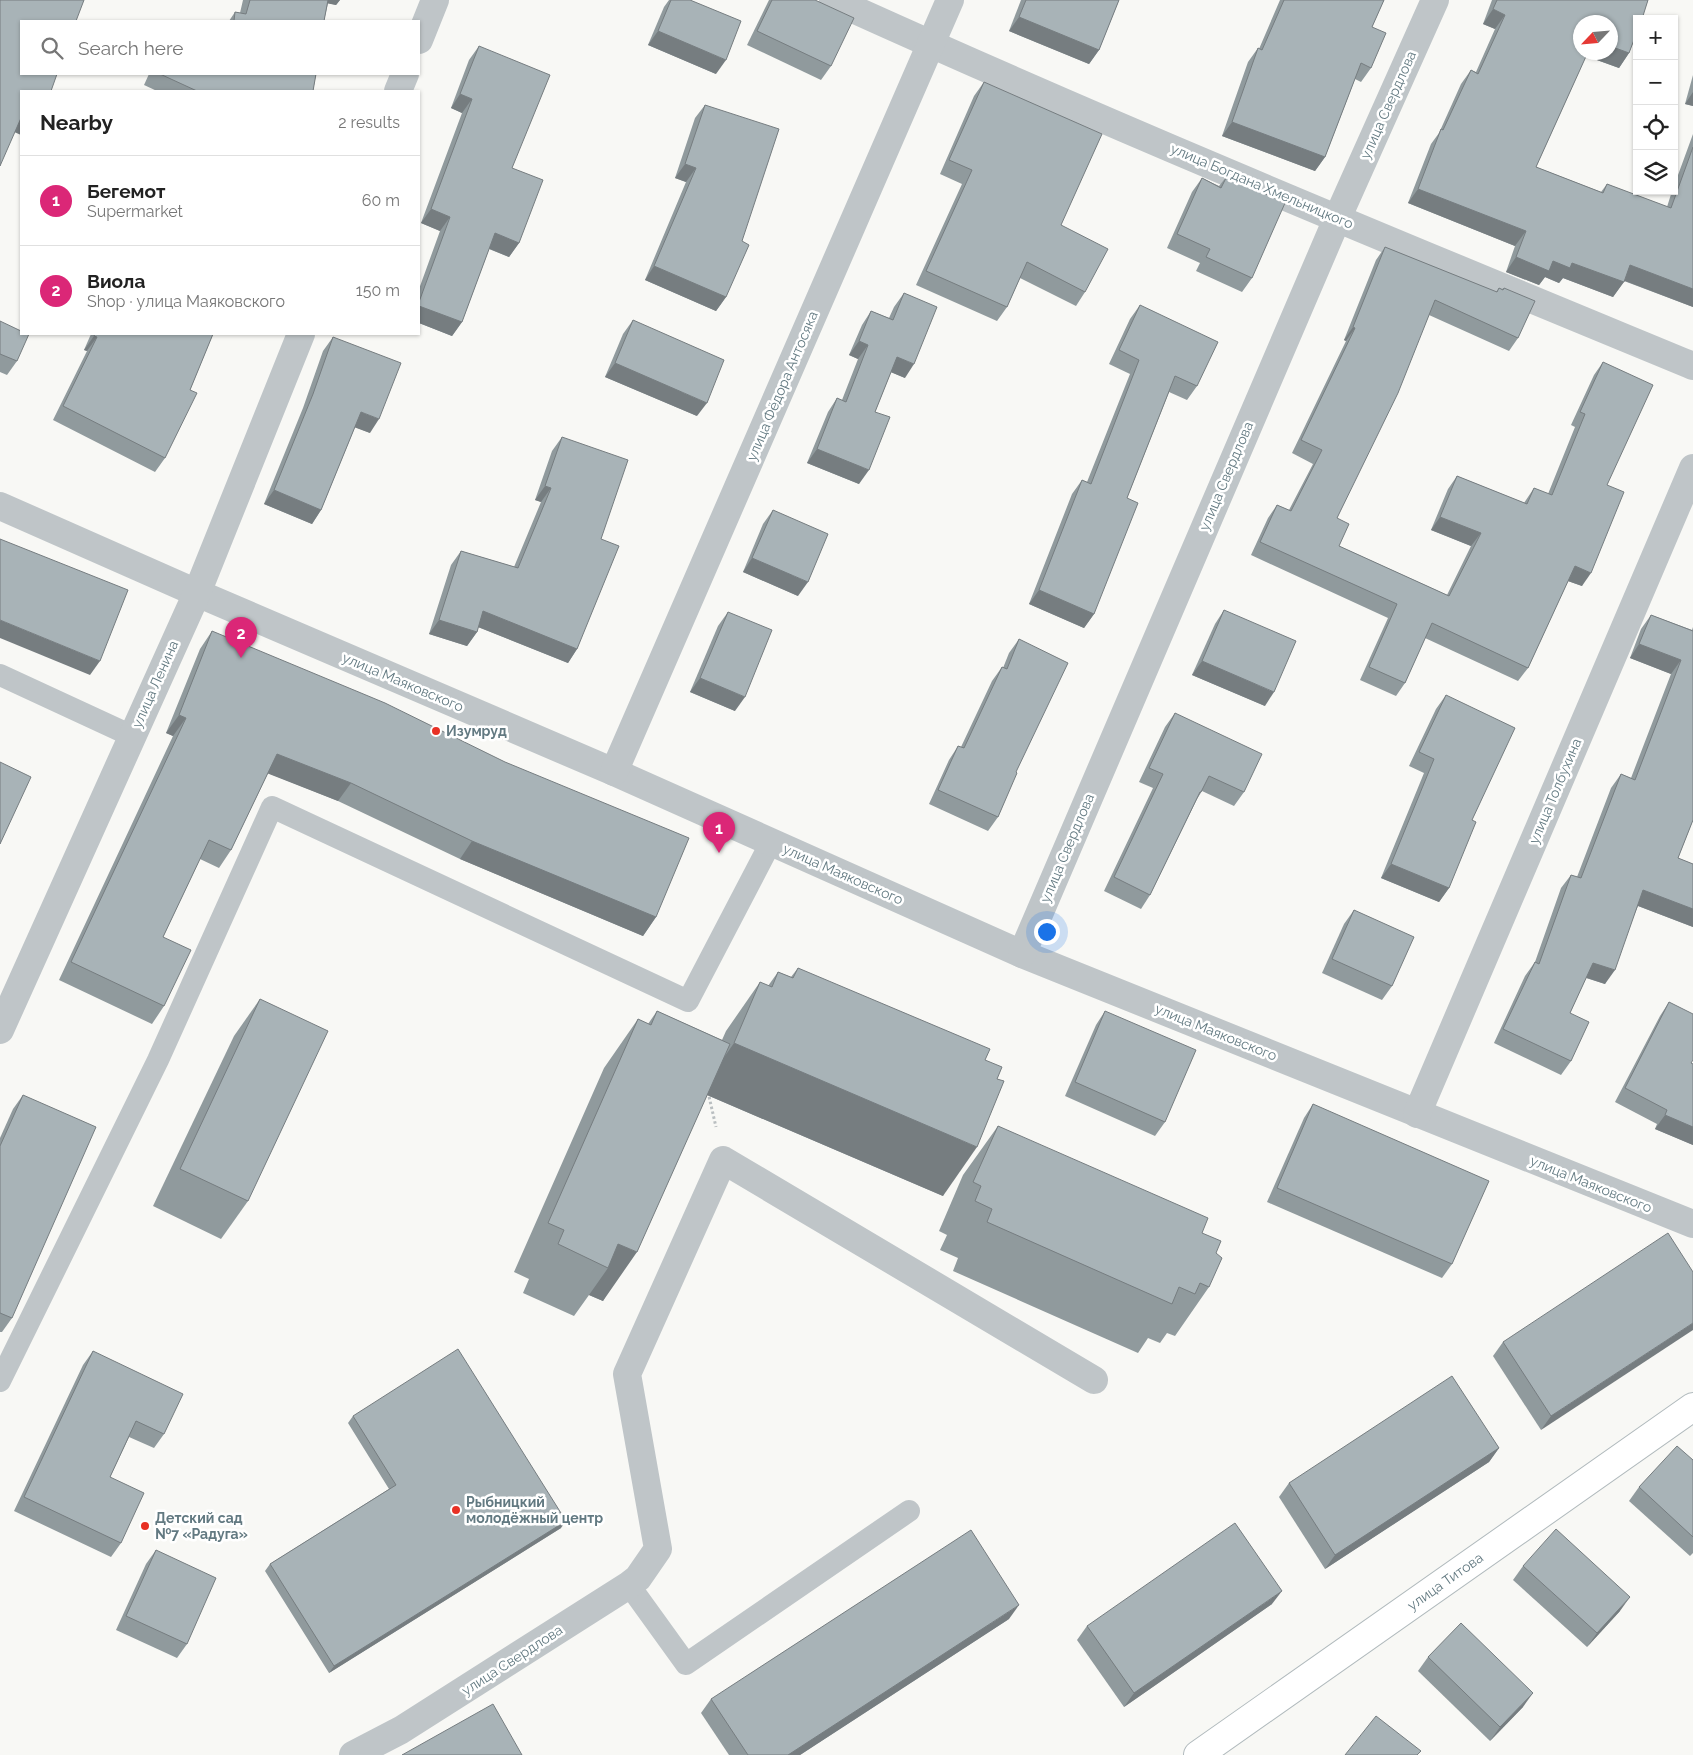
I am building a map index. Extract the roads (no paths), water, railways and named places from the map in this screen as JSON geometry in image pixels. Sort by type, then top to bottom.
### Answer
[{"type":"street","points":[[420,38],[435,0]]},
{"type":"street","name":"улица Богдана Хмельницкого","points":[[833,0],[930,44],[1337,219],[1693,366]]},
{"type":"street","name":"улица Фёдора Антосяка","points":[[614,772],[950,0]]},
{"type":"street","name":"улица Свердлова","points":[[1022,954],[1337,219],[1435,0]]},
{"type":"street","points":[[398,90],[405,75]]},
{"type":"street","name":"улица Ленина","points":[[0,1030],[197,593],[301,335]]},
{"type":"street","name":"улица Толбухина","points":[[1417,1114],[1693,468]]},
{"type":"street","name":"улица Маяковского","points":[[0,506],[197,593],[614,772],[1022,954],[1693,1224]]},
{"type":"street","name":"улица Свердлова","points":[[353,1755],[401,1730],[629,1585],[638,1578],[658,1548],[627,1374],[723,1160],[1094,1380]]},
{"type":"street","name":"улица Титова","points":[[1198,1755],[1693,1407]]},
{"type":"lane","points":[[0,675],[132,736]]},
{"type":"lane","points":[[0,1381],[158,1060],[272,807],[688,1001],[772,842]]},
{"type":"lane","points":[[629,1585],[686,1664],[909,1511]]},
{"type":"place","name":"Виола","points":[[241,658]]},
{"type":"place","name":"Изумруд","points":[[436,731]]},
{"type":"place","name":"Бегемот","points":[[719,853]]},
{"type":"place","name":"Рыбницкий молодёжный центр","points":[[456,1510]]},
{"type":"place","name":"Детский сад №7 «Радуга»","points":[[145,1526]]}]
